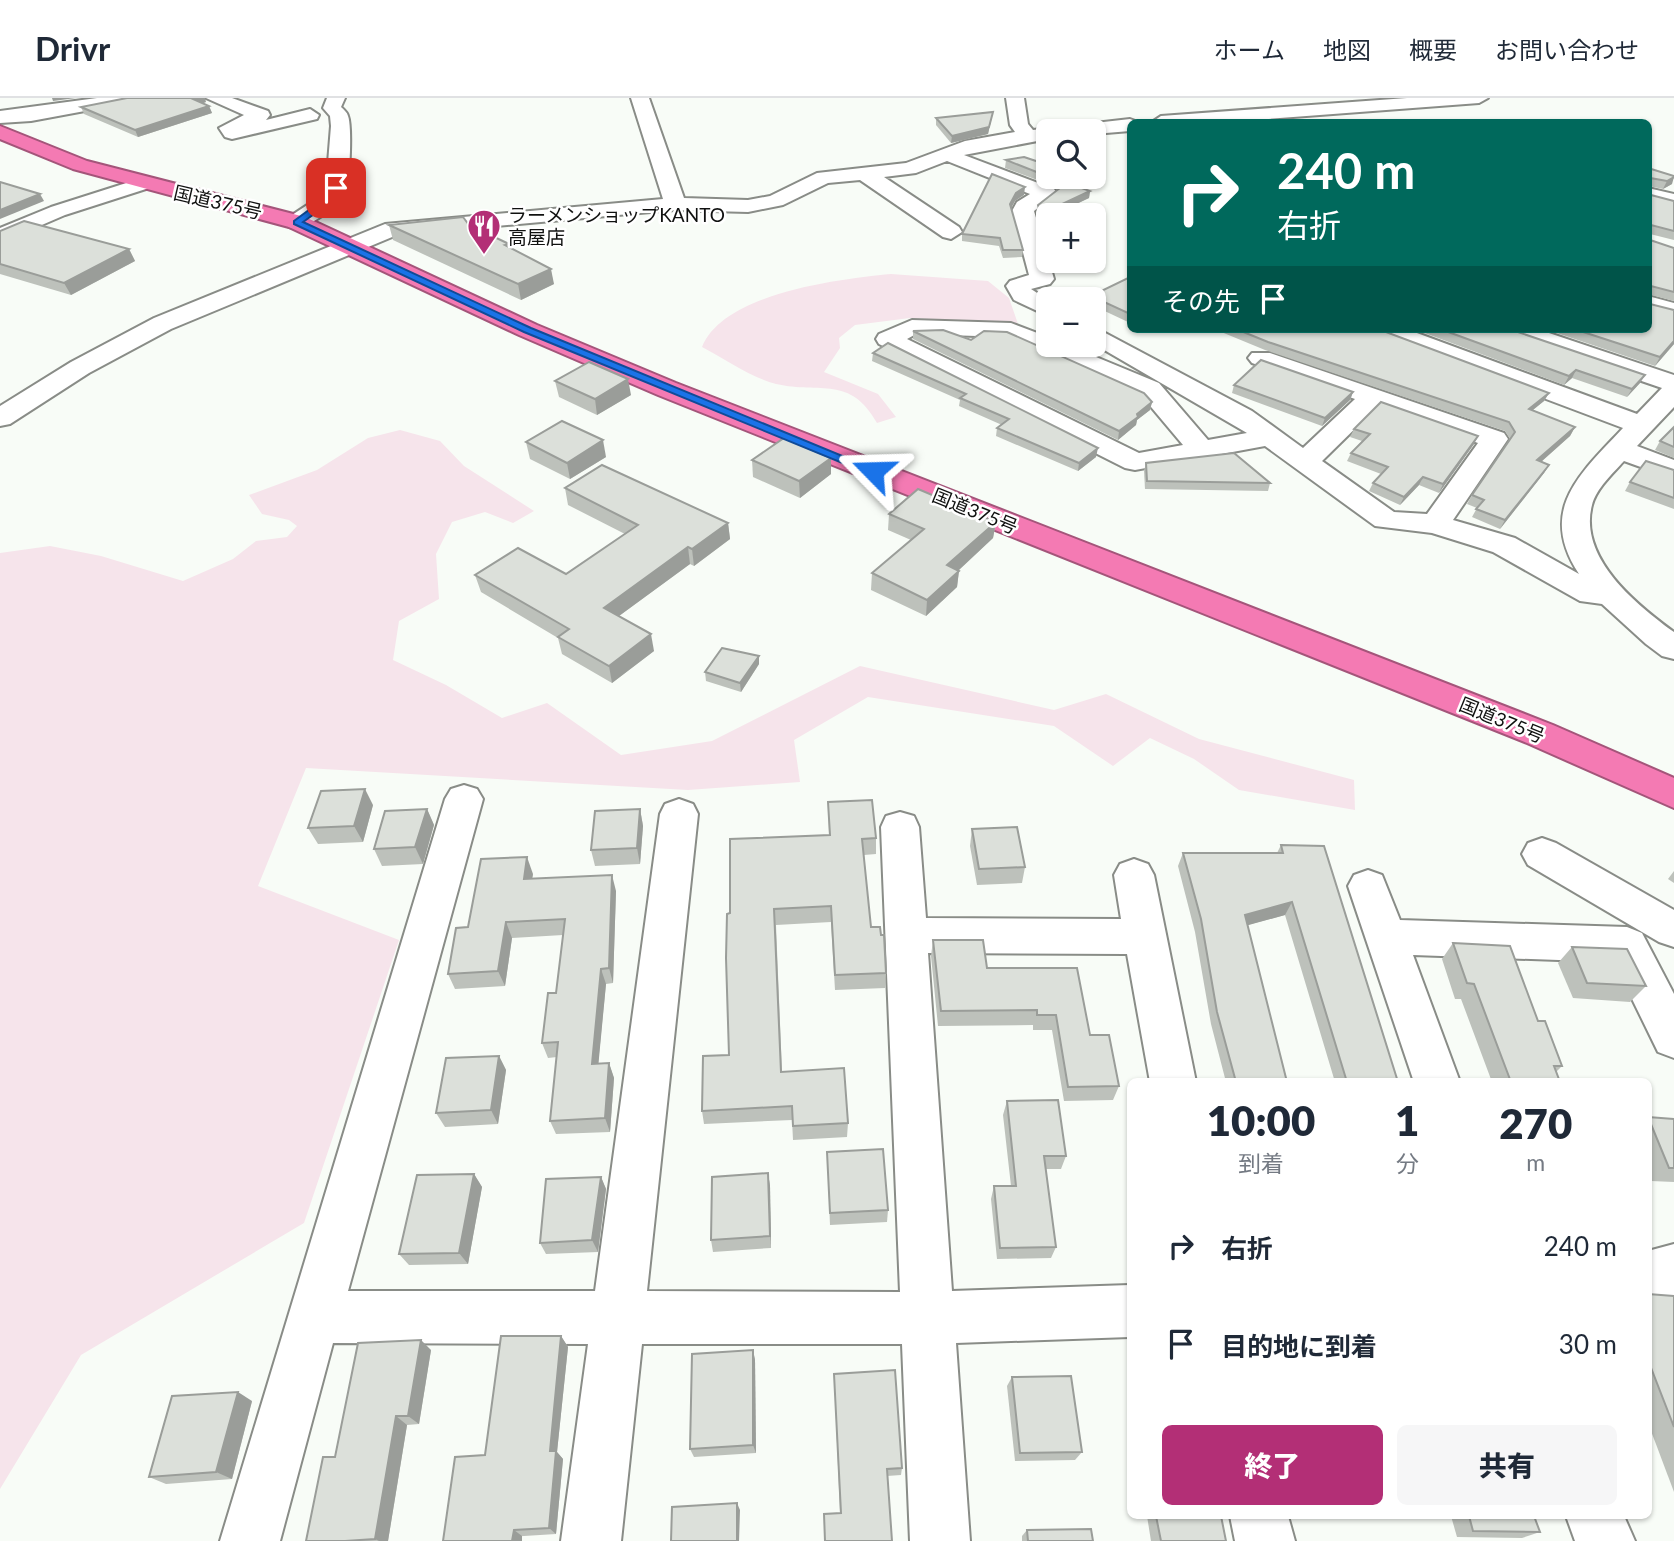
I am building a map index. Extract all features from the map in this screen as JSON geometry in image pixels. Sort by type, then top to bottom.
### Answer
[{"type":"highway","name":"国道375号","points":[[0,132],[80,165],[142,184],[297,222],[355,247],[380,263],[478,308],[667,389],[1540,734],[1674,794]]},
{"type":"street","points":[[0,117],[31,115],[128,98]]},
{"type":"street","points":[[215,98],[261,115],[228,128],[232,133],[309,107],[337,107],[336,188],[328,200],[297,222]]},
{"type":"street","points":[[640,98],[674,196],[673,204]]},
{"type":"street","points":[[1015,98],[1019,125],[1027,135]]},
{"type":"street","points":[[1201,119],[1457,100],[1480,106]]},
{"type":"street","points":[[1106,127],[1127,125]]},
{"type":"street","points":[[1106,133],[1127,141]]},
{"type":"street","points":[[0,418],[116,345],[220,297],[355,247],[393,229],[673,204],[748,206],[776,201],[824,177],[909,169],[945,154],[1036,134]]},
{"type":"street","points":[[945,154],[1047,193],[1024,205],[1023,211],[1042,279],[1018,286],[1022,295],[1036,303]]},
{"type":"street","points":[[865,174],[950,232]]},
{"type":"street","points":[[1,234],[58,211],[142,184]]},
{"type":"street","points":[[1652,195],[1674,200]]},
{"type":"street","points":[[1652,304],[1674,311]]},
{"type":"street","points":[[1202,450],[1150,389],[1011,330],[912,327],[888,339],[1135,462],[1271,438]]},
{"type":"street","points":[[1394,333],[1643,426]]},
{"type":"street","points":[[1525,333],[1674,384]]},
{"type":"street","points":[[1116,338],[1242,417],[1386,520],[1435,524],[1504,545],[1591,594],[1608,593]]},
{"type":"street","points":[[1261,358],[1494,439],[1435,524]]},
{"type":"street","points":[[1674,391],[1589,482],[1577,504],[1576,519],[1581,550],[1608,593],[1674,648]]},
{"type":"street","points":[[1304,462],[1373,397]]},
{"type":"street","points":[[1621,450],[1674,470]]},
{"type":"street","points":[[250,1541],[464,799]]},
{"type":"street","points":[[591,1541],[679,814]]},
{"type":"street","points":[[900,827],[940,1541]]},
{"type":"street","points":[[1542,854],[1674,930]]},
{"type":"street","points":[[1134,875],[1172,1078]]},
{"type":"street","points":[[1368,886],[1436,1078]]},
{"type":"street","points":[[905,935],[1145,937]]},
{"type":"street","points":[[1385,937],[1627,945],[1674,1038]]},
{"type":"street","points":[[1652,1276],[1674,1269]]},
{"type":"street","points":[[314,1317],[929,1318],[1127,1311]]},
{"type":"street","points":[[1260,1519],[1265,1541]]},
{"type":"street","points":[[1596,1519],[1605,1541]]},
{"type":"shaded area","points":[[891,274],[988,281],[1009,298],[1018,324],[910,318],[855,325],[839,338],[840,348],[824,372],[878,394],[896,417],[877,423],[867,408],[845,392],[776,384],[748,373],[702,347],[714,329],[733,314],[757,301],[814,285]]},
{"type":"shaded area","points":[[400,430],[440,441],[464,466],[534,511],[513,523],[485,512],[452,522],[436,554],[439,599],[399,621],[393,660],[446,685],[502,718],[547,703],[621,755],[712,741],[860,666],[1054,710],[1106,694],[1199,739],[1354,780],[1355,810],[1239,790],[1194,759],[1150,738],[1113,766],[1054,726],[868,697],[794,740],[800,782],[688,790],[306,768],[258,886],[399,940],[304,1223],[81,1355],[0,1489],[0,553],[50,546],[101,556],[183,581],[233,559],[256,541],[287,537],[297,526],[289,520],[262,514],[249,495],[317,470],[368,438]]},
{"type":"building","points":[[127,98],[197,98],[193,99],[209,106],[135,130],[81,107]]},
{"type":"building","points":[[993,112],[989,127],[952,136],[936,118]]},
{"type":"building","points":[[1024,157],[1036,161],[1036,171],[1006,160]]},
{"type":"building","points":[[1652,169],[1674,176],[1667,181],[1652,178]]},
{"type":"building","points":[[992,174],[1025,187],[1016,193],[1010,204],[1023,250],[1003,250],[1000,238],[962,234]]},
{"type":"building","points":[[0,182],[40,194],[0,210]]},
{"type":"building","points":[[1059,189],[1090,191],[1064,203],[1041,203]]},
{"type":"building","points":[[1652,195],[1674,201],[1674,231],[1652,225]]},
{"type":"building","points":[[463,217],[469,225],[509,244],[505,245],[551,269],[518,284],[389,225]]},
{"type":"building","points":[[24,221],[129,249],[64,283],[0,264],[0,231]]},
{"type":"building","points":[[1652,241],[1674,248],[1674,292],[1652,286]]},
{"type":"building","points":[[1127,278],[1127,313],[1106,303],[1106,289]]},
{"type":"building","points":[[1652,304],[1674,310],[1674,341],[1660,357],[1586,333],[1652,333]]},
{"type":"building","points":[[943,330],[971,340],[984,331],[1007,332],[1036,345],[1036,357],[1063,357],[1144,393],[1152,402],[1119,431],[913,331]]},
{"type":"building","points":[[1246,333],[1389,333],[1549,393],[1529,409],[1575,427],[1537,460],[1549,465],[1505,520],[1476,509],[1484,500],[1472,495],[1515,432],[1509,422]]},
{"type":"building","points":[[1451,333],[1521,333],[1645,375],[1632,389],[1576,370],[1569,376]]},
{"type":"building","points":[[888,343],[1098,448],[1079,463],[997,428],[1009,419],[960,398],[966,394],[873,353]]},
{"type":"building","points":[[1261,360],[1353,392],[1325,418],[1234,385]]},
{"type":"building","points":[[589,362],[628,379],[595,399],[555,381]]},
{"type":"building","points":[[1381,402],[1478,436],[1443,484],[1423,477],[1404,497],[1373,483],[1388,467],[1351,453],[1370,434],[1354,429]]},
{"type":"building","points":[[562,421],[603,440],[567,463],[526,442]]},
{"type":"building","points":[[1674,427],[1674,447],[1660,441]]},
{"type":"building","points":[[784,438],[831,458],[799,481],[752,460]]},
{"type":"building","points":[[1234,453],[1270,483],[1147,481],[1146,463]]},
{"type":"building","points":[[1646,461],[1674,470],[1674,498],[1630,482]]},
{"type":"building","points":[[602,465],[728,523],[692,549],[688,547],[604,608],[651,634],[609,666],[558,637],[569,629],[475,575],[518,548],[566,574],[638,525],[565,488]]},
{"type":"building","points":[[918,489],[996,522],[947,565],[959,571],[927,600],[872,573],[924,529],[889,514]]},
{"type":"building","points":[[722,648],[759,656],[740,683],[705,672]]},
{"type":"building","points":[[365,789],[354,826],[308,828],[321,791]]},
{"type":"building","points":[[872,800],[876,838],[862,839],[871,927],[880,927],[881,935],[884,935],[886,973],[835,975],[831,906],[774,909],[781,1072],[844,1068],[848,1123],[793,1126],[792,1106],[702,1111],[703,1056],[729,1055],[726,958],[727,914],[730,913],[730,839],[830,835],[828,802]]},
{"type":"building","points":[[427,809],[415,847],[374,849],[385,811]]},
{"type":"building","points":[[640,809],[637,848],[591,850],[595,811]]},
{"type":"building","points":[[1017,827],[1025,867],[979,869],[972,829]]},
{"type":"building","points":[[1281,845],[1324,846],[1397,1078],[1346,1078],[1292,902],[1245,915],[1286,1078],[1235,1078],[1217,1012],[1201,919],[1183,853],[1283,853]]},
{"type":"building","points":[[527,857],[524,879],[612,875],[609,968],[601,969],[592,1064],[609,1063],[605,1118],[550,1121],[558,1042],[542,1043],[548,993],[556,993],[565,919],[506,922],[498,971],[448,974],[456,928],[468,927],[481,859]]},
{"type":"building","points":[[933,940],[983,940],[987,968],[1077,968],[1090,1035],[1109,1035],[1119,1086],[1068,1087],[1056,1015],[1037,1015],[1037,1010],[941,1011]]},
{"type":"building","points":[[1453,943],[1510,946],[1538,1021],[1545,1021],[1562,1066],[1554,1066],[1558,1078],[1509,1078],[1474,984],[1467,983]]},
{"type":"building","points":[[1572,947],[1627,949],[1646,986],[1587,983]]},
{"type":"building","points":[[499,1056],[491,1110],[436,1113],[446,1058]]},
{"type":"building","points":[[1058,1100],[1066,1156],[1044,1156],[1056,1247],[1000,1248],[994,1186],[1016,1186],[1007,1101]]},
{"type":"building","points":[[1652,1117],[1674,1119],[1674,1168],[1669,1168],[1652,1127]]},
{"type":"building","points":[[883,1149],[888,1210],[830,1213],[827,1152]]},
{"type":"building","points":[[768,1173],[770,1236],[711,1240],[712,1177]]},
{"type":"building","points":[[474,1174],[459,1253],[399,1254],[417,1175]]},
{"type":"building","points":[[601,1177],[592,1240],[540,1243],[546,1179]]},
{"type":"building","points":[[1652,1294],[1674,1296],[1674,1427],[1652,1370]]},
{"type":"building","points":[[501,1336],[561,1336],[550,1451],[556,1451],[549,1528],[514,1530],[512,1541],[443,1541],[455,1457],[485,1455]]},
{"type":"building","points":[[421,1340],[408,1416],[396,1416],[375,1539],[306,1541],[323,1457],[335,1457],[358,1343]]},
{"type":"building","points":[[753,1350],[753,1445],[690,1449],[692,1354]]},
{"type":"building","points":[[895,1370],[902,1468],[887,1469],[892,1541],[825,1541],[824,1514],[841,1513],[834,1374]]},
{"type":"building","points":[[1071,1376],[1082,1452],[1020,1453],[1012,1377]]},
{"type":"building","points":[[238,1392],[216,1472],[149,1477],[172,1396]]},
{"type":"building","points":[[737,1503],[737,1541],[671,1541],[672,1507]]},
{"type":"building","points":[[1157,1519],[1222,1519],[1226,1541],[1161,1541]]},
{"type":"building","points":[[1470,1519],[1535,1519],[1540,1532],[1473,1531]]},
{"type":"building","points":[[1091,1529],[1093,1541],[1028,1541],[1027,1530]]},
{"type":"place","name":"ラーメンショップKANTO 高屋店","points":[[484,256]]},
{"type":"route","points":[[336,188],[328,200],[297,222],[528,330],[873,471]]}]
